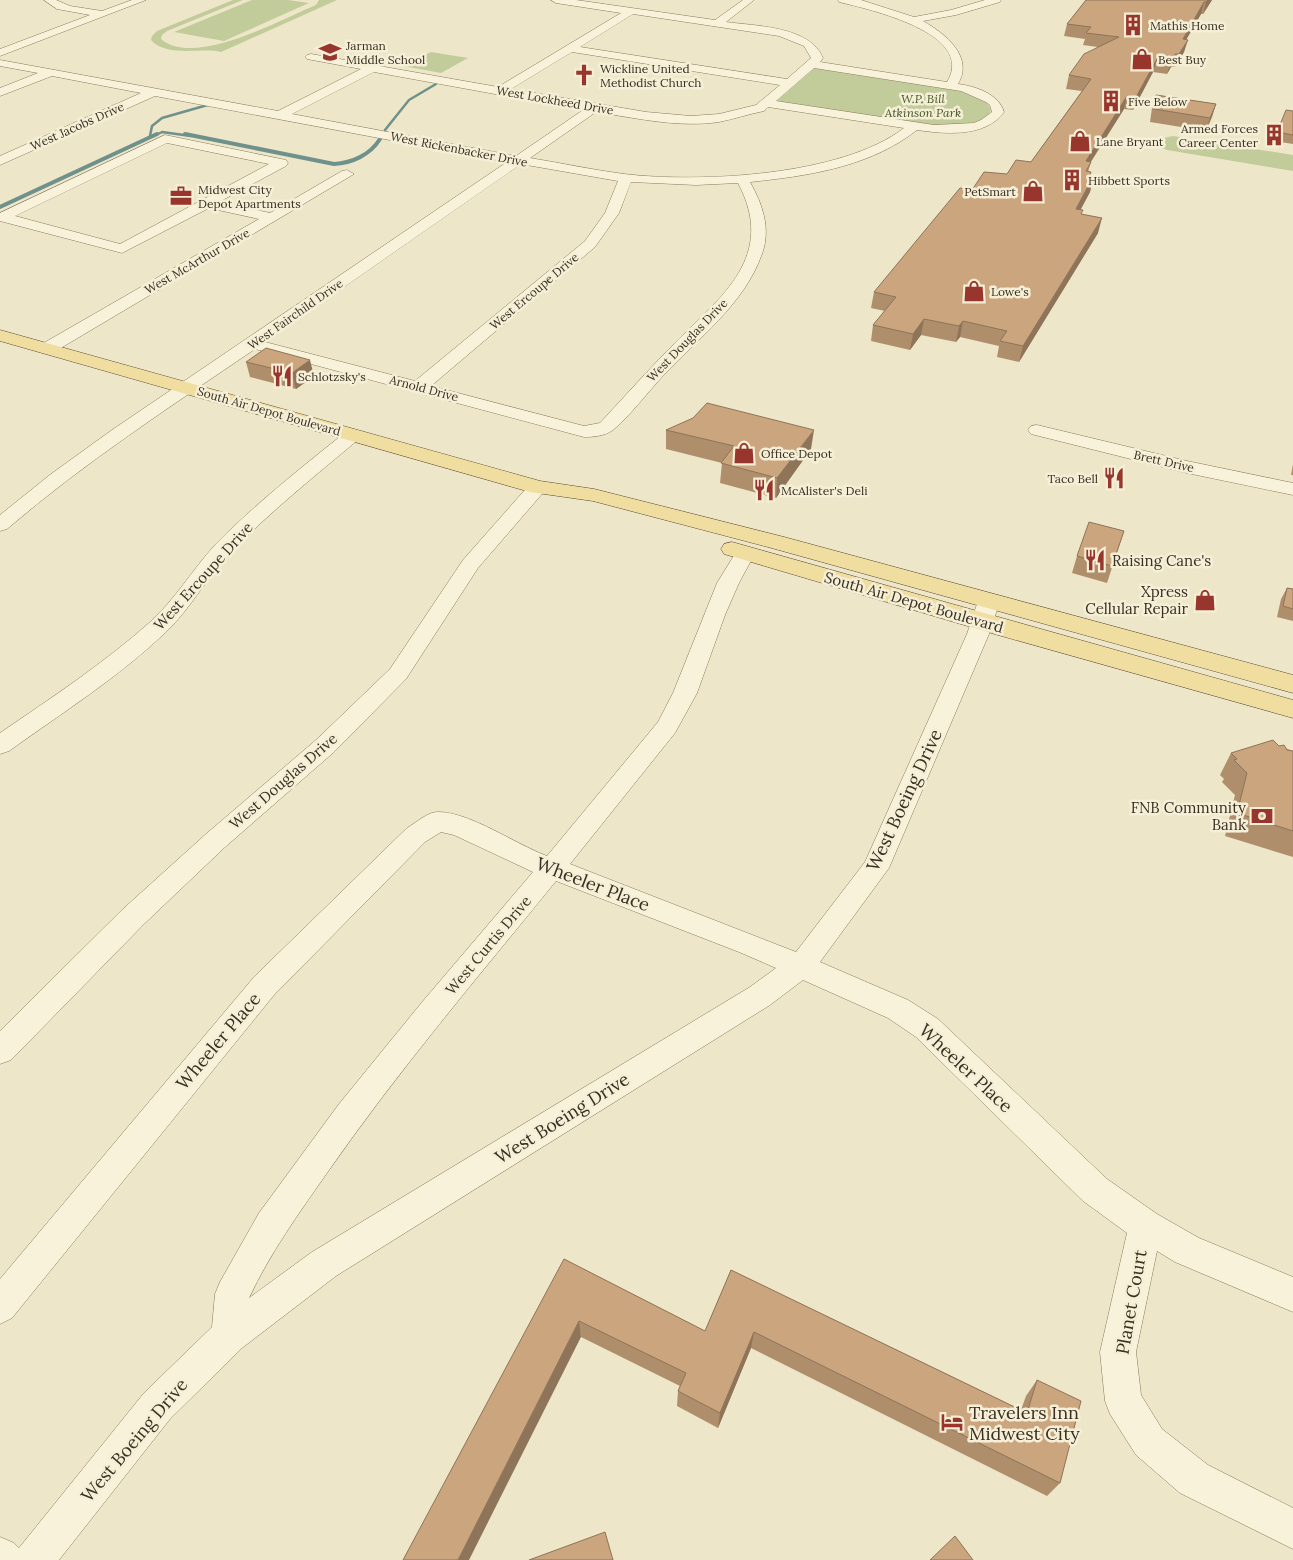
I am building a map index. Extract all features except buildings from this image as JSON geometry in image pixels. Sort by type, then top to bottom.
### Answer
[{"type":"main road","name":"South Air Depot Boulevard","points":[[0,335],[538,487],[594,495],[776,542],[1293,709]]},
{"type":"main road","name":"South Air Depot Boulevard","points":[[538,487],[582,508],[792,566],[986,610],[1293,684]]},
{"type":"street","points":[[49,0],[56,5],[104,14]]},
{"type":"street","points":[[0,53],[141,0]]},
{"type":"street","points":[[556,0],[764,30],[800,40],[815,50],[817,58],[812,64]]},
{"type":"street","points":[[718,23],[749,0]]},
{"type":"street","points":[[842,0],[914,20],[942,40],[954,52],[959,66],[958,75],[951,85]]},
{"type":"street","points":[[914,20],[952,13],[996,0]]},
{"type":"street","points":[[500,91],[631,10]]},
{"type":"street","points":[[569,48],[790,83]]},
{"type":"street","name":"West Lockheed Drive","points":[[312,57],[594,108],[646,116],[691,120],[744,113],[760,108],[812,64]]},
{"type":"street","name":"West Rickenbacker Drive","points":[[0,63],[281,114],[518,160],[625,178],[696,181],[742,180],[787,174],[853,159],[889,144],[913,127]]},
{"type":"street","points":[[766,103],[934,129],[982,124],[996,115],[998,108],[990,99],[974,91],[951,85],[812,64]]},
{"type":"street","points":[[281,114],[372,68]]},
{"type":"street","points":[[0,92],[52,72]]},
{"type":"street","name":"West Jacobs Drive","points":[[0,160],[154,91]]},
{"type":"street","name":"West Fairchild Drive","points":[[0,525],[44,488],[185,388],[594,108]]},
{"type":"street","points":[[211,201],[281,163],[165,139],[2,217],[122,249],[211,201],[276,216]]},
{"type":"street","name":"West McArthur Drive","points":[[48,348],[347,174]]},
{"type":"street","name":"West Ercoupe Drive","points":[[419,387],[590,244],[606,225],[624,187],[625,178]]},
{"type":"street","name":"West Douglas Drive","points":[[596,431],[606,426],[680,348],[712,318],[739,285],[754,261],[760,240],[757,210],[748,188],[742,180]]},
{"type":"street","name":"Arnold Drive","points":[[252,343],[584,432],[596,431]]},
{"type":"street","name":"Brett Drive","points":[[1036,430],[1186,467],[1293,489]]},
{"type":"street","name":"West Ercoupe Drive","points":[[0,744],[65,700],[157,628],[182,601],[223,550],[263,512],[353,435]]},
{"type":"street","name":"West Douglas Drive","points":[[0,1051],[133,917],[194,860],[366,708],[398,674],[470,564],[538,487]]},
{"type":"street","name":"West Curtis Drive","points":[[229,1335],[232,1294],[271,1225],[350,1114],[433,1010],[552,869],[667,728],[685,694],[728,583],[745,553]]},
{"type":"street","name":"West Boeing Drive","points":[[34,1560],[157,1406],[229,1335],[324,1264],[760,996],[801,966],[876,868],[986,610]]},
{"type":"street","name":"Wheeler Place","points":[[0,1306],[264,986],[416,835],[437,822],[460,826],[522,857],[749,944],[898,1009],[927,1028],[1095,1190],[1145,1226],[1187,1250],[1293,1295]]},
{"type":"street","name":"Planet Court","points":[[1145,1226],[1118,1352],[1123,1400],[1149,1442],[1194,1479],[1293,1528]]},
{"type":"street","points":[[0,1557],[4,1560]]},
{"type":"green space","points":[[233,0],[243,0],[167,31],[162,35],[161,39],[176,46],[194,48],[216,45],[261,30],[316,5],[319,0],[337,0],[221,52],[166,49],[151,40],[157,31]]},
{"type":"green space","points":[[252,0],[288,0],[309,3],[224,41],[174,32]]},
{"type":"green space","points":[[431,52],[468,58],[441,73],[403,66]]},
{"type":"green space","name":"W.P. Bill Atkinson Park","points":[[813,68],[967,92],[987,102],[991,110],[988,116],[977,122],[936,127],[776,102],[775,100]]},
{"type":"green space","points":[[1173,136],[1293,155],[1293,171],[1167,150],[1160,147],[1160,142],[1163,138]]},
{"type":"waterway","points":[[385,130],[409,100],[436,84]]},
{"type":"waterway","points":[[150,136],[152,126],[162,118],[211,104]]},
{"type":"waterway","points":[[154,136],[162,132],[191,136]]},
{"type":"waterway","points":[[0,207],[157,134]]},
{"type":"waterway","points":[[185,134],[334,164],[347,162],[366,154],[380,139]]},
{"type":"place","name":"Mathis Home","points":[[1133,25]]},
{"type":"place","name":"Jarman Middle School","points":[[330,52]]},
{"type":"place","name":"Best Buy","points":[[1142,59]]},
{"type":"place","name":"Wickline United Methodist Church","points":[[584,75]]},
{"type":"place","name":"Five Below","points":[[1111,101]]},
{"type":"place","name":"Armed Forces Career Center","points":[[1274,135]]},
{"type":"place","name":"Lane Bryant","points":[[1080,141]]},
{"type":"place","name":"Hibbett Sports","points":[[1072,180]]},
{"type":"place","name":"PetSmart","points":[[1033,191]]},
{"type":"place","name":"Midwest City Depot Apartments","points":[[181,196]]},
{"type":"place","name":"Lowe's","points":[[974,291]]},
{"type":"place","name":"Schlotzsky's","points":[[282,376]]},
{"type":"place","name":"Office Depot","points":[[744,453]]},
{"type":"place","name":"Taco Bell","points":[[1114,478]]},
{"type":"place","name":"McAlister's Deli","points":[[764,490]]},
{"type":"place","name":"Raising Cane's","points":[[1095,560]]},
{"type":"place","name":"Xpress Cellular Repair","points":[[1205,600]]},
{"type":"place","name":"FNB Community Bank","points":[[1262,816]]},
{"type":"place","name":"Travelers Inn Midwest City","points":[[952,1422]]}]
